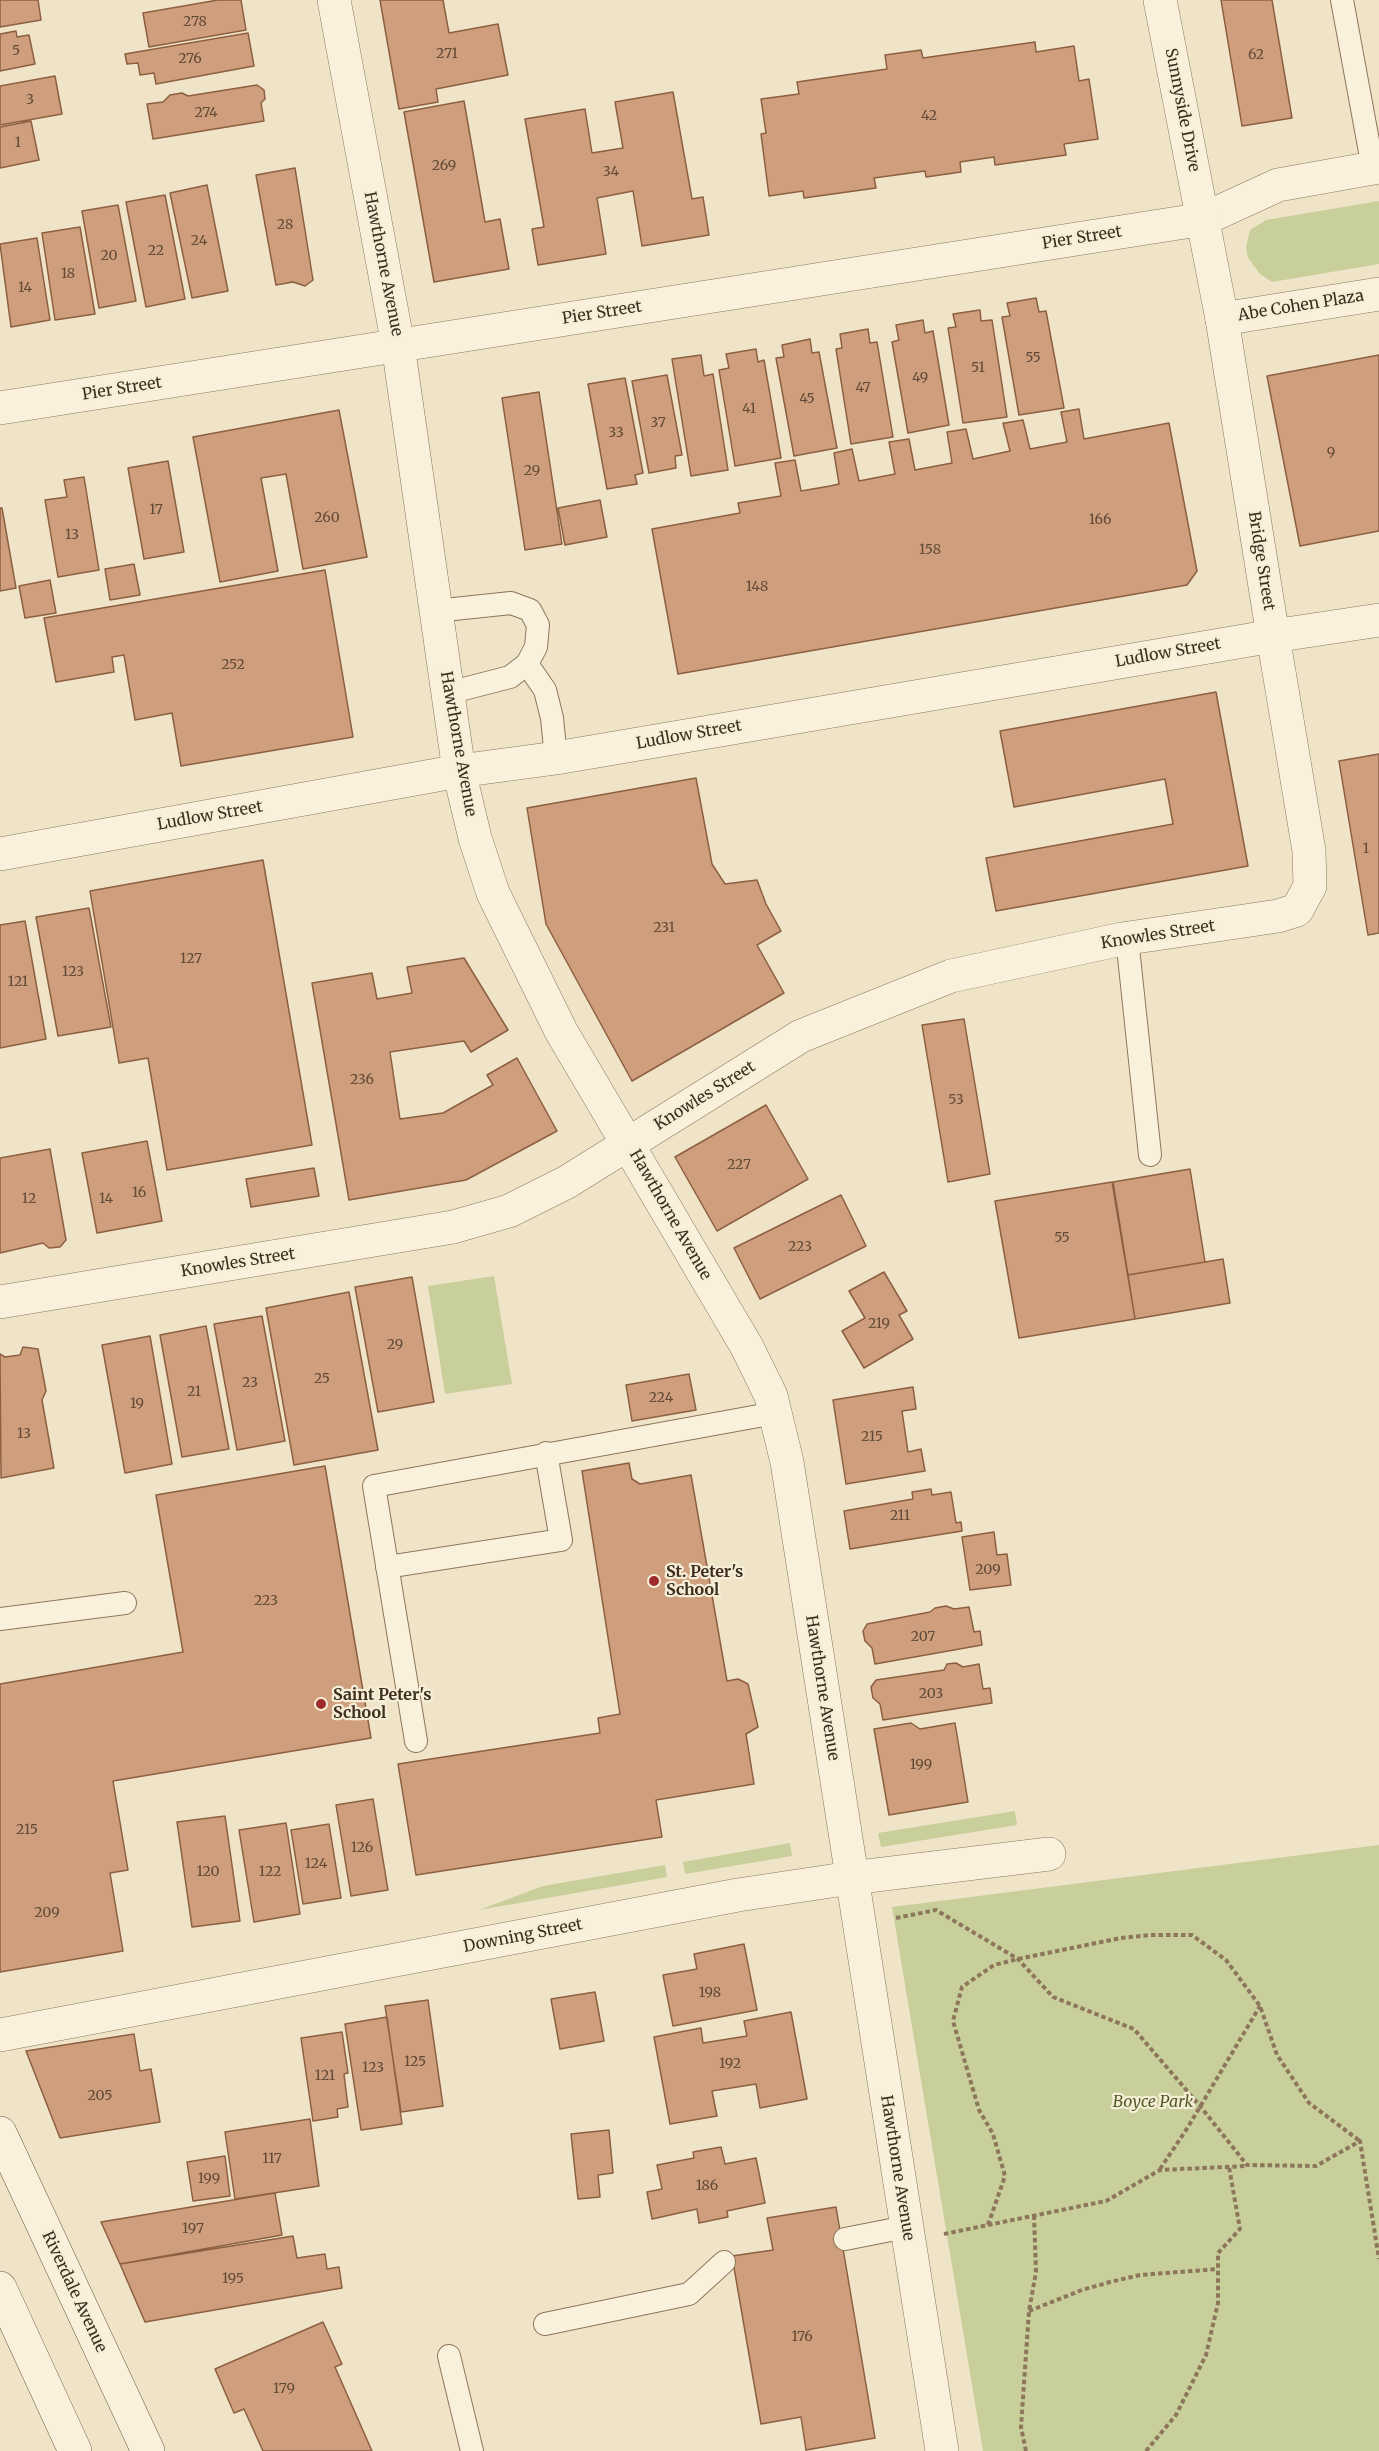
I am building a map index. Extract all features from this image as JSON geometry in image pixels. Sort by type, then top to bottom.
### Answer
[{"type":"street","name":"Hawthorne Avenue","points":[[334,0],[398,345],[459,771],[493,893],[561,1031],[747,1347],[771,1396],[788,1462],[942,2451]]},
{"type":"street","name":"Sunnyside Drive","points":[[1160,0],[1204,219]]},
{"type":"street","points":[[1204,219],[1278,184],[1376,167]]},
{"type":"street","name":"Pier Street","points":[[0,408],[1204,219]]},
{"type":"street","name":"Bridge Street","points":[[1204,219],[1309,851],[1310,886],[1301,901]]},
{"type":"street","name":"Abe Cohen Plaza","points":[[1222,319],[1379,294]]},
{"type":"street","name":"Ludlow Street","points":[[0,854],[459,771],[556,758],[1379,620]]},
{"type":"street","name":"Knowles Street","points":[[0,1302],[453,1227],[509,1211],[567,1182],[801,1036],[951,976],[1127,938],[1278,916],[1297,910],[1301,901]]},
{"type":"street","name":"Downing Street","points":[[0,2035],[726,1897],[851,1878],[1049,1854]]},
{"type":"street","name":"Riverdale Avenue","points":[[0,2133],[148,2451]]},
{"type":"street","points":[[0,2288],[75,2451]]},
{"type":"lane","points":[[1342,0],[1376,167]]},
{"type":"lane","points":[[435,611],[511,603],[530,610],[537,625],[536,647],[527,664],[510,677],[448,693]]},
{"type":"lane","points":[[527,664],[545,690],[552,718],[556,758]]},
{"type":"lane","points":[[1127,938],[1150,1155]]},
{"type":"lane","points":[[416,1741],[374,1485],[775,1413]]},
{"type":"lane","points":[[387,1567],[561,1540],[546,1454]]},
{"type":"lane","points":[[0,1619],[125,1603]]},
{"type":"lane","points":[[845,2239],[908,2234]]},
{"type":"lane","points":[[545,2324],[689,2294],[724,2262]]},
{"type":"lane","points":[[449,2356],[472,2451]]},
{"type":"path","points":[[886,1920],[936,1910],[1018,1959],[1053,1997],[1134,2029],[1200,2106],[1247,2166]]},
{"type":"path","points":[[988,2225],[1005,2176],[993,2134],[979,2110],[953,2021],[962,1987],[994,1965],[1018,1959],[1121,1938],[1192,1935],[1226,1960],[1260,2006],[1277,2055],[1309,2103],[1360,2141],[1379,2259]]},
{"type":"path","points":[[1160,2170],[1260,2006]]},
{"type":"path","points":[[908,2234],[988,2225],[1106,2201],[1160,2170],[1316,2166],[1360,2141]]},
{"type":"path","points":[[1146,2451],[1176,2415],[1206,2355],[1218,2303],[1218,2253],[1240,2229],[1228,2167]]},
{"type":"path","points":[[1026,2451],[1021,2427],[1029,2312],[1036,2272],[1034,2215]]},
{"type":"path","points":[[1029,2312],[1082,2290],[1130,2277],[1218,2269]]},
{"type":"green space","points":[[1379,201],[1379,264],[1272,282],[1260,274],[1248,258],[1246,247],[1250,230],[1266,220]]},
{"type":"green space","points":[[494,1276],[512,1384],[445,1394],[428,1286]]},
{"type":"green space","points":[[1015,1811],[1017,1825],[881,1847],[878,1833]]},
{"type":"green space","points":[[790,1843],[792,1856],[685,1874],[683,1862]]},
{"type":"green space","name":"Boyce Park","points":[[1379,1845],[1379,2451],[983,2451],[892,1907]]},
{"type":"green space","points":[[665,1865],[667,1877],[479,1910],[543,1886]]},
{"type":"building","points":[[0,0],[38,0],[41,20],[0,27]]},
{"type":"building","points":[[218,0],[241,0],[246,30],[149,47],[143,13]]},
{"type":"building","points":[[380,0],[443,0],[449,33],[498,24],[508,75],[436,89],[438,102],[399,109]]},
{"type":"building","points":[[1221,0],[1272,0],[1292,118],[1242,126]]},
{"type":"building","points":[[16,31],[17,37],[29,35],[35,64],[0,71],[0,34]]},
{"type":"building","points":[[248,33],[254,66],[156,84],[154,73],[140,75],[138,63],[127,64],[125,54]]},
{"type":"building","points":[[1035,42],[1036,52],[1074,46],[1079,81],[1089,79],[1098,139],[1064,144],[1066,155],[995,165],[994,157],[960,162],[961,172],[926,177],[925,171],[874,178],[876,188],[804,198],[803,191],[769,196],[761,134],[766,133],[761,99],[799,94],[797,82],[887,69],[885,55],[921,50],[923,58]]},
{"type":"building","points":[[55,76],[62,114],[0,125],[0,86]]},
{"type":"building","points":[[257,85],[264,90],[265,99],[261,103],[264,121],[153,139],[147,104],[163,102],[170,95],[182,93],[188,96]]},
{"type":"building","points":[[673,92],[692,199],[703,197],[709,235],[642,246],[633,191],[597,198],[606,254],[538,265],[532,229],[544,227],[525,119],[585,109],[592,153],[623,148],[615,102]]},
{"type":"building","points":[[464,101],[485,222],[500,219],[509,269],[434,282],[404,112]]},
{"type":"building","points":[[31,121],[39,160],[0,168],[0,127]]},
{"type":"building","points":[[295,168],[313,280],[305,286],[293,282],[276,285],[256,175]]},
{"type":"building","points":[[207,185],[228,291],[192,298],[170,193]]},
{"type":"building","points":[[165,195],[185,299],[146,307],[126,202]]},
{"type":"building","points":[[118,205],[136,301],[99,308],[82,211]]},
{"type":"building","points":[[80,227],[95,314],[55,320],[42,233]]},
{"type":"building","points":[[37,238],[50,320],[11,327],[0,244]]},
{"type":"building","points":[[1036,298],[1039,312],[1046,311],[1064,408],[1019,415],[1002,317],[1010,316],[1007,303]]},
{"type":"building","points":[[980,310],[981,321],[992,320],[1007,417],[963,423],[948,328],[956,327],[953,314]]},
{"type":"building","points":[[923,320],[925,333],[933,331],[949,425],[908,433],[892,342],[899,340],[896,325]]},
{"type":"building","points":[[868,329],[870,343],[877,342],[893,437],[851,444],[836,349],[842,348],[840,334]]},
{"type":"building","points":[[810,339],[812,353],[819,352],[837,448],[794,456],[776,358],[784,357],[782,345]]},
{"type":"building","points":[[756,349],[758,362],[764,360],[781,458],[735,466],[719,370],[729,368],[726,354]]},
{"type":"building","points":[[701,355],[704,376],[713,374],[728,470],[691,476],[672,359]]},
{"type":"building","points":[[1379,355],[1379,531],[1300,546],[1267,376]]},
{"type":"building","points":[[667,375],[682,455],[675,456],[676,468],[649,473],[632,381]]},
{"type":"building","points":[[625,378],[643,473],[635,475],[637,484],[607,489],[588,384]]},
{"type":"building","points":[[539,392],[562,544],[525,550],[502,398]]},
{"type":"building","points":[[1079,409],[1084,439],[1169,423],[1197,571],[1187,585],[678,674],[652,529],[740,513],[738,503],[781,496],[775,463],[795,460],[801,491],[830,486],[839,484],[834,453],[852,449],[859,481],[895,474],[889,442],[909,439],[915,470],[952,463],[947,432],[966,429],[973,459],[1010,451],[1003,423],[1023,420],[1030,449],[1067,442],[1061,412]]},
{"type":"building","points":[[339,410],[367,557],[303,569],[286,474],[261,478],[278,571],[220,582],[193,437]]},
{"type":"building","points":[[168,461],[184,552],[144,559],[128,468]]},
{"type":"building","points":[[84,477],[99,570],[58,577],[45,500],[67,497],[64,480]]},
{"type":"building","points":[[600,500],[607,537],[565,545],[558,508]]},
{"type":"building","points":[[0,508],[2,508],[16,588],[0,591]]},
{"type":"building","points":[[134,564],[140,595],[110,600],[105,569]]},
{"type":"building","points":[[325,570],[353,737],[181,766],[172,713],[135,720],[124,655],[112,657],[114,672],[56,682],[44,618]]},
{"type":"building","points":[[50,580],[56,613],[25,618],[19,586]]},
{"type":"building","points":[[1216,692],[1248,866],[996,911],[986,858],[1173,824],[1165,779],[1014,807],[1000,731]]},
{"type":"building","points":[[1379,754],[1379,933],[1368,935],[1339,761]]},
{"type":"building","points":[[696,778],[712,864],[725,884],[757,880],[766,904],[781,931],[757,945],[784,993],[632,1081],[546,924],[527,808]]},
{"type":"building","points":[[263,860],[312,1145],[167,1170],[148,1058],[119,1063],[90,891]]},
{"type":"building","points":[[89,908],[111,1027],[58,1036],[36,917]]},
{"type":"building","points":[[25,921],[46,1039],[0,1048],[0,925]]},
{"type":"building","points":[[464,958],[508,1030],[471,1052],[464,1041],[390,1052],[400,1119],[443,1113],[493,1085],[487,1075],[517,1058],[557,1131],[466,1180],[349,1200],[312,983],[372,973],[377,999],[412,993],[407,967]]},
{"type":"building","points":[[964,1019],[990,1174],[948,1182],[922,1025]]},
{"type":"building","points":[[766,1105],[808,1179],[717,1231],[675,1157]]},
{"type":"building","points":[[147,1141],[162,1221],[97,1233],[82,1153]]},
{"type":"building","points":[[50,1149],[66,1240],[60,1247],[49,1248],[43,1243],[0,1253],[0,1158]]},
{"type":"building","points":[[314,1168],[319,1196],[251,1207],[246,1179]]},
{"type":"building","points":[[1190,1169],[1205,1262],[1128,1275],[1113,1182]]},
{"type":"building","points":[[1112,1182],[1135,1319],[1019,1338],[995,1201]]},
{"type":"building","points":[[841,1195],[866,1246],[760,1299],[734,1248]]},
{"type":"building","points":[[1223,1259],[1230,1303],[1135,1319],[1128,1275]]},
{"type":"building","points":[[884,1272],[907,1311],[899,1315],[913,1339],[864,1368],[842,1331],[865,1318],[849,1291]]},
{"type":"building","points":[[412,1277],[434,1402],[378,1412],[355,1287]]},
{"type":"building","points":[[349,1292],[378,1450],[294,1465],[266,1308]]},
{"type":"building","points":[[262,1316],[285,1441],[237,1450],[214,1324]]},
{"type":"building","points":[[206,1326],[229,1449],[182,1457],[160,1335]]},
{"type":"building","points":[[150,1336],[172,1464],[125,1473],[102,1345]]},
{"type":"building","points":[[23,1347],[38,1349],[46,1391],[42,1400],[54,1468],[1,1478],[0,1354],[5,1357],[20,1355]]},
{"type":"building","points":[[689,1374],[696,1410],[632,1421],[626,1385]]},
{"type":"building","points":[[913,1387],[916,1409],[902,1411],[908,1452],[921,1449],[925,1471],[846,1484],[833,1400]]},
{"type":"building","name":"St. Peter's School","points":[[629,1463],[632,1479],[640,1484],[691,1475],[727,1681],[738,1679],[748,1684],[758,1727],[746,1734],[754,1784],[656,1800],[662,1837],[416,1875],[398,1764],[600,1733],[598,1718],[620,1714],[582,1471]]},
{"type":"building","points":[[325,1466],[371,1738],[113,1781],[128,1870],[110,1873],[123,1951],[0,1972],[0,1684],[183,1652],[156,1495]]},
{"type":"building","points":[[931,1489],[932,1495],[951,1492],[956,1523],[961,1522],[962,1531],[850,1549],[844,1511],[913,1499],[912,1492]]},
{"type":"building","points":[[994,1532],[997,1555],[1007,1554],[1011,1585],[970,1590],[962,1537]]},
{"type":"building","points":[[946,1606],[954,1609],[969,1607],[974,1632],[980,1631],[982,1645],[875,1664],[872,1648],[865,1641],[863,1631],[867,1624],[930,1612],[935,1608]]},
{"type":"building","points":[[956,1663],[963,1667],[979,1664],[983,1689],[990,1688],[992,1703],[883,1720],[880,1704],[873,1698],[871,1687],[876,1680],[944,1670],[947,1664]]},
{"type":"building","points":[[911,1723],[920,1729],[955,1723],[968,1802],[889,1815],[874,1729]]},
{"type":"building","points":[[373,1799],[388,1890],[351,1896],[336,1805]]},
{"type":"building","points":[[225,1816],[240,1921],[192,1927],[177,1822]]},
{"type":"building","points":[[286,1823],[300,1914],[254,1922],[239,1830]]},
{"type":"building","points":[[329,1824],[341,1898],[303,1904],[291,1830]]},
{"type":"building","points":[[744,1944],[757,2010],[673,2026],[663,1975],[697,1969],[694,1954]]},
{"type":"building","points":[[595,1992],[604,2041],[560,2049],[551,1999]]},
{"type":"building","points":[[428,2000],[443,2106],[401,2112],[385,2006]]},
{"type":"building","points":[[791,2012],[807,2099],[760,2108],[756,2084],[712,2091],[717,2116],[670,2124],[654,2037],[701,2028],[703,2043],[747,2036],[744,2021]]},
{"type":"building","points":[[387,2017],[402,2124],[361,2130],[345,2024]]},
{"type":"building","points":[[342,2032],[348,2073],[344,2074],[348,2107],[337,2109],[338,2117],[313,2121],[301,2038]]},
{"type":"building","points":[[134,2034],[140,2071],[151,2069],[160,2122],[60,2138],[26,2051]]},
{"type":"building","points":[[310,2119],[319,2186],[235,2199],[225,2132]]},
{"type":"building","points":[[609,2130],[613,2173],[598,2175],[600,2197],[578,2199],[571,2134]]},
{"type":"building","points":[[721,2147],[725,2164],[756,2158],[765,2203],[727,2211],[728,2217],[699,2223],[697,2209],[652,2219],[647,2192],[662,2189],[657,2165],[694,2158],[693,2152]]},
{"type":"building","points":[[225,2156],[230,2196],[193,2201],[187,2162]]},
{"type":"building","points":[[275,2193],[282,2235],[120,2264],[101,2222]]},
{"type":"building","points":[[836,2207],[875,2438],[806,2450],[801,2417],[761,2424],[732,2256],[773,2250],[767,2218]]},
{"type":"building","points":[[293,2236],[297,2258],[325,2254],[327,2269],[339,2267],[342,2288],[145,2322],[120,2264]]},
{"type":"building","points":[[323,2322],[342,2364],[335,2367],[372,2451],[263,2451],[244,2409],[234,2413],[215,2369]]},
{"type":"place","name":"St. Peter's School","points":[[654,1581]]},
{"type":"place","name":"Saint Peter's School","points":[[321,1704]]}]
